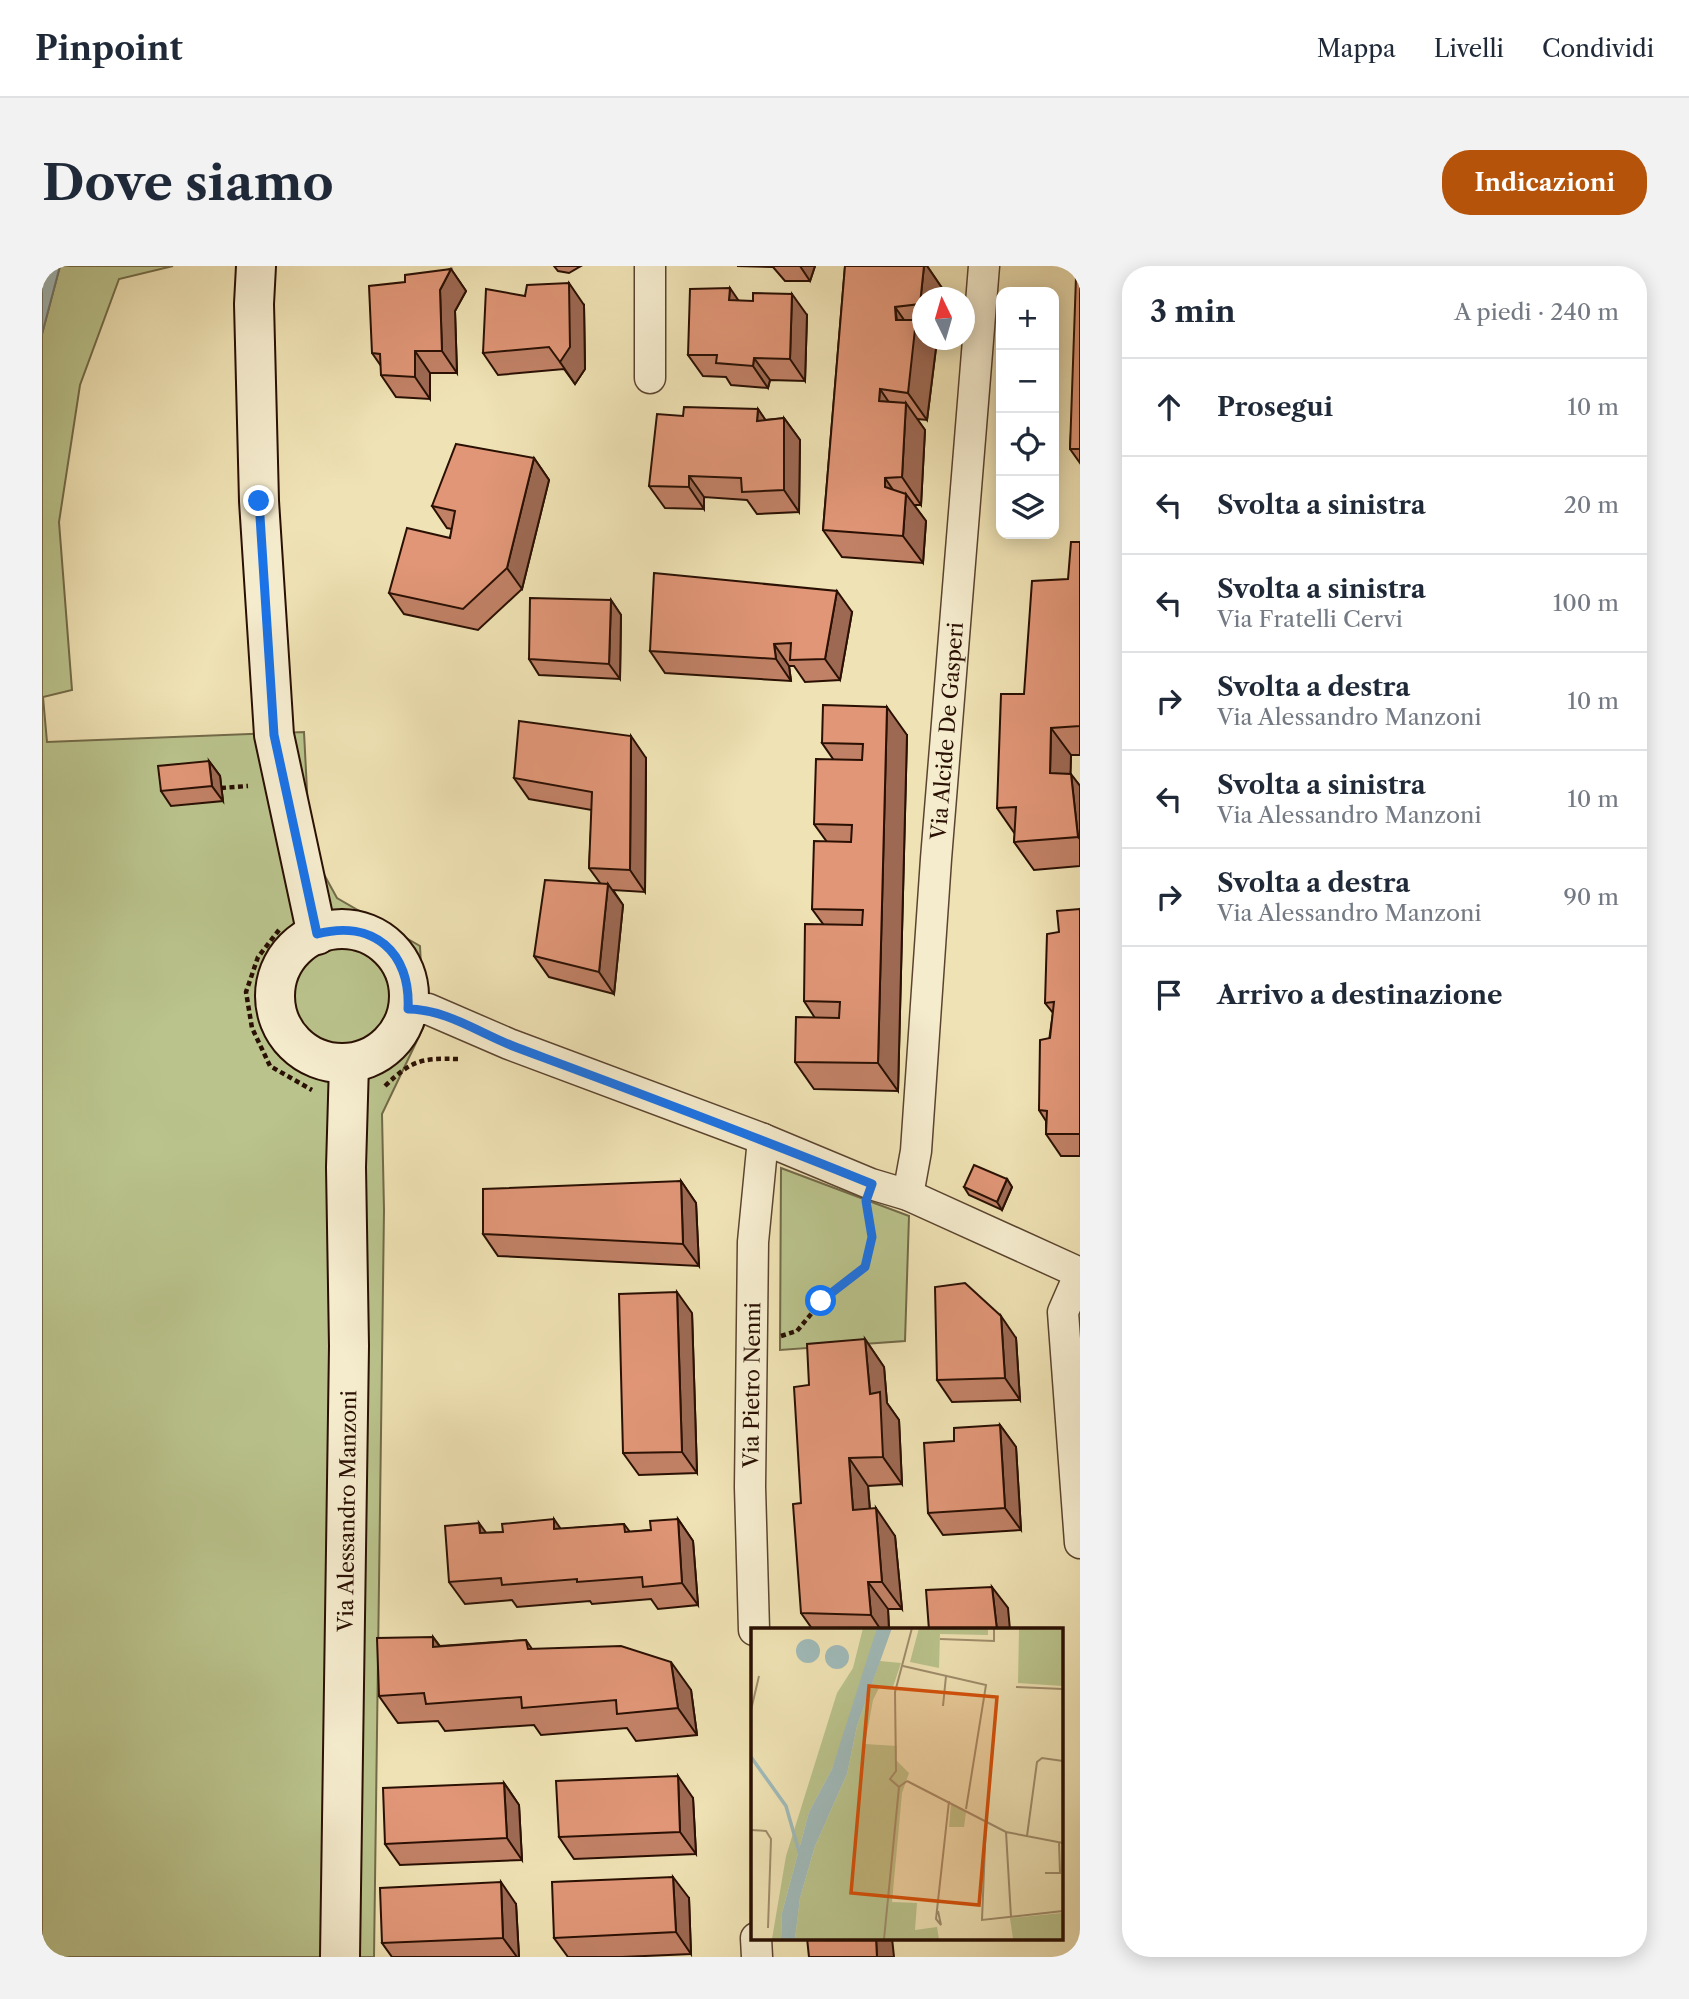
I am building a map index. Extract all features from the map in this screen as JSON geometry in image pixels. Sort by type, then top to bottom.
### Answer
[{"type":"street","points":[[256,266],[254,304],[259,501],[274,735],[317,934]]},
{"type":"street","points":[[650,266],[650,378]]},
{"type":"street","name":"Via Alcide De Gasperi","points":[[908,1195],[916,1151],[937,846],[984,266]]},
{"type":"street","points":[[352,930],[369,935],[384,944],[397,957],[409,991],[408,1009],[397,1035],[376,1054],[349,1063],[327,1062],[308,1054],[291,1041],[280,1023],[275,1002],[276,981],[285,962],[298,946],[317,934],[352,930]]},
{"type":"street","points":[[408,1009],[428,1009],[509,1044],[763,1139],[872,1184],[908,1195],[1080,1273],[1063,1312],[1080,1543]]},
{"type":"street","name":"Via Alessandro Manzoni","points":[[340,1957],[349,1346],[346,1167],[349,1063]]},
{"type":"street","name":"Via Pietro Nenni","points":[[754,1628],[750,1487],[753,1242],[763,1139]]},
{"type":"path","points":[[221,788],[259,785]]},
{"type":"path","points":[[379,1091],[403,1068],[427,1058],[468,1059]]},
{"type":"path","points":[[752,1341],[797,1331],[821,1301],[865,1267],[872,1237],[866,1201],[872,1184]]},
{"type":"green space","points":[[60,266],[173,266],[119,279],[80,385],[59,522],[72,690],[43,697],[47,742],[304,732],[310,849],[337,898],[420,946],[424,1026],[382,1114],[384,1210],[374,1957],[42,1957],[42,334]]},
{"type":"green space","points":[[781,1168],[909,1216],[905,1341],[780,1350]]},
{"type":"water","points":[[42,266],[60,266],[42,334]]},
{"type":"building","points":[[845,266],[924,266],[922,287],[912,287],[912,305],[895,307],[896,320],[912,320],[913,350],[908,393],[880,389],[879,401],[906,403],[902,477],[885,478],[885,487],[906,494],[903,536],[823,530]]},
{"type":"building","points":[[451,269],[440,290],[442,351],[415,351],[415,377],[381,375],[380,354],[372,353],[369,286],[405,282],[405,275]]},
{"type":"building","points":[[1076,277],[1080,277],[1080,449],[1070,449]]},
{"type":"building","points":[[569,283],[570,347],[560,362],[549,347],[483,353],[486,289],[525,296],[527,285]]},
{"type":"building","points":[[730,288],[729,300],[753,301],[753,293],[792,294],[790,359],[754,358],[753,366],[716,363],[717,355],[688,355],[690,289]]},
{"type":"building","points":[[684,407],[758,409],[757,421],[784,418],[784,490],[742,492],[741,478],[689,476],[689,487],[649,486],[657,414],[683,416]]},
{"type":"building","points":[[456,444],[534,458],[507,568],[463,609],[389,593],[407,528],[450,538],[455,511],[432,506]]},
{"type":"building","points":[[1071,542],[1080,542],[1080,726],[1051,728],[1050,773],[1071,774],[1078,837],[1014,842],[1016,807],[997,808],[1001,694],[1024,694],[1032,581],[1068,579]]},
{"type":"building","points":[[654,573],[837,591],[825,659],[790,660],[791,643],[774,644],[776,659],[650,651]]},
{"type":"building","points":[[530,598],[611,600],[609,664],[529,659]]},
{"type":"building","points":[[823,705],[887,707],[878,1063],[795,1062],[796,1017],[839,1018],[840,1002],[804,1001],[805,924],[862,925],[863,910],[812,909],[814,841],[851,842],[852,825],[814,824],[816,759],[862,760],[863,744],[822,743]]},
{"type":"building","points":[[519,721],[631,736],[630,870],[589,868],[592,792],[514,778]]},
{"type":"building","points":[[209,761],[212,786],[161,791],[158,766]]},
{"type":"building","points":[[545,880],[608,884],[599,972],[534,956]]},
{"type":"building","points":[[1080,909],[1080,1134],[1046,1134],[1047,1111],[1039,1110],[1040,1040],[1050,1038],[1054,1002],[1045,1003],[1047,934],[1059,932],[1057,911]]},
{"type":"building","points":[[974,1165],[1007,1179],[997,1202],[964,1187]]},
{"type":"building","points":[[681,1181],[683,1244],[483,1234],[483,1189]]},
{"type":"building","points":[[965,1283],[1001,1316],[1005,1378],[937,1380],[935,1287]]},
{"type":"building","points":[[677,1292],[682,1452],[623,1453],[619,1294]]},
{"type":"building","points":[[865,1339],[870,1394],[880,1392],[883,1457],[849,1458],[853,1510],[876,1508],[882,1582],[868,1582],[871,1615],[801,1613],[793,1504],[801,1503],[794,1387],[809,1385],[807,1344]]},
{"type":"building","points":[[1000,1425],[1005,1508],[928,1513],[924,1443],[954,1441],[954,1428]]},
{"type":"building","points":[[554,1519],[554,1529],[624,1524],[625,1532],[651,1530],[650,1521],[678,1519],[682,1583],[643,1587],[642,1577],[502,1585],[501,1578],[449,1582],[445,1526],[479,1523],[480,1533],[503,1532],[502,1524]]},
{"type":"building","points":[[992,1587],[997,1628],[929,1628],[926,1590]]},
{"type":"building","points":[[433,1637],[433,1647],[526,1640],[528,1649],[621,1646],[671,1662],[678,1708],[617,1714],[616,1700],[522,1708],[521,1697],[426,1704],[424,1693],[379,1696],[377,1638]]},
{"type":"building","points":[[678,1776],[680,1832],[559,1837],[556,1781]]},
{"type":"building","points":[[504,1783],[507,1838],[385,1844],[383,1788]]},
{"type":"building","points":[[673,1877],[676,1932],[554,1938],[552,1882]]},
{"type":"building","points":[[501,1882],[503,1938],[382,1943],[380,1888]]},
{"type":"building","points":[[807,1940],[876,1940],[877,1957],[809,1957]]},
{"type":"route","points":[[259,501],[274,735],[317,934],[352,930],[369,935],[384,944],[397,957],[405,974],[409,991],[408,1009],[428,1009],[509,1044],[763,1139],[872,1184],[866,1201],[872,1237],[865,1267],[821,1301]]}]
